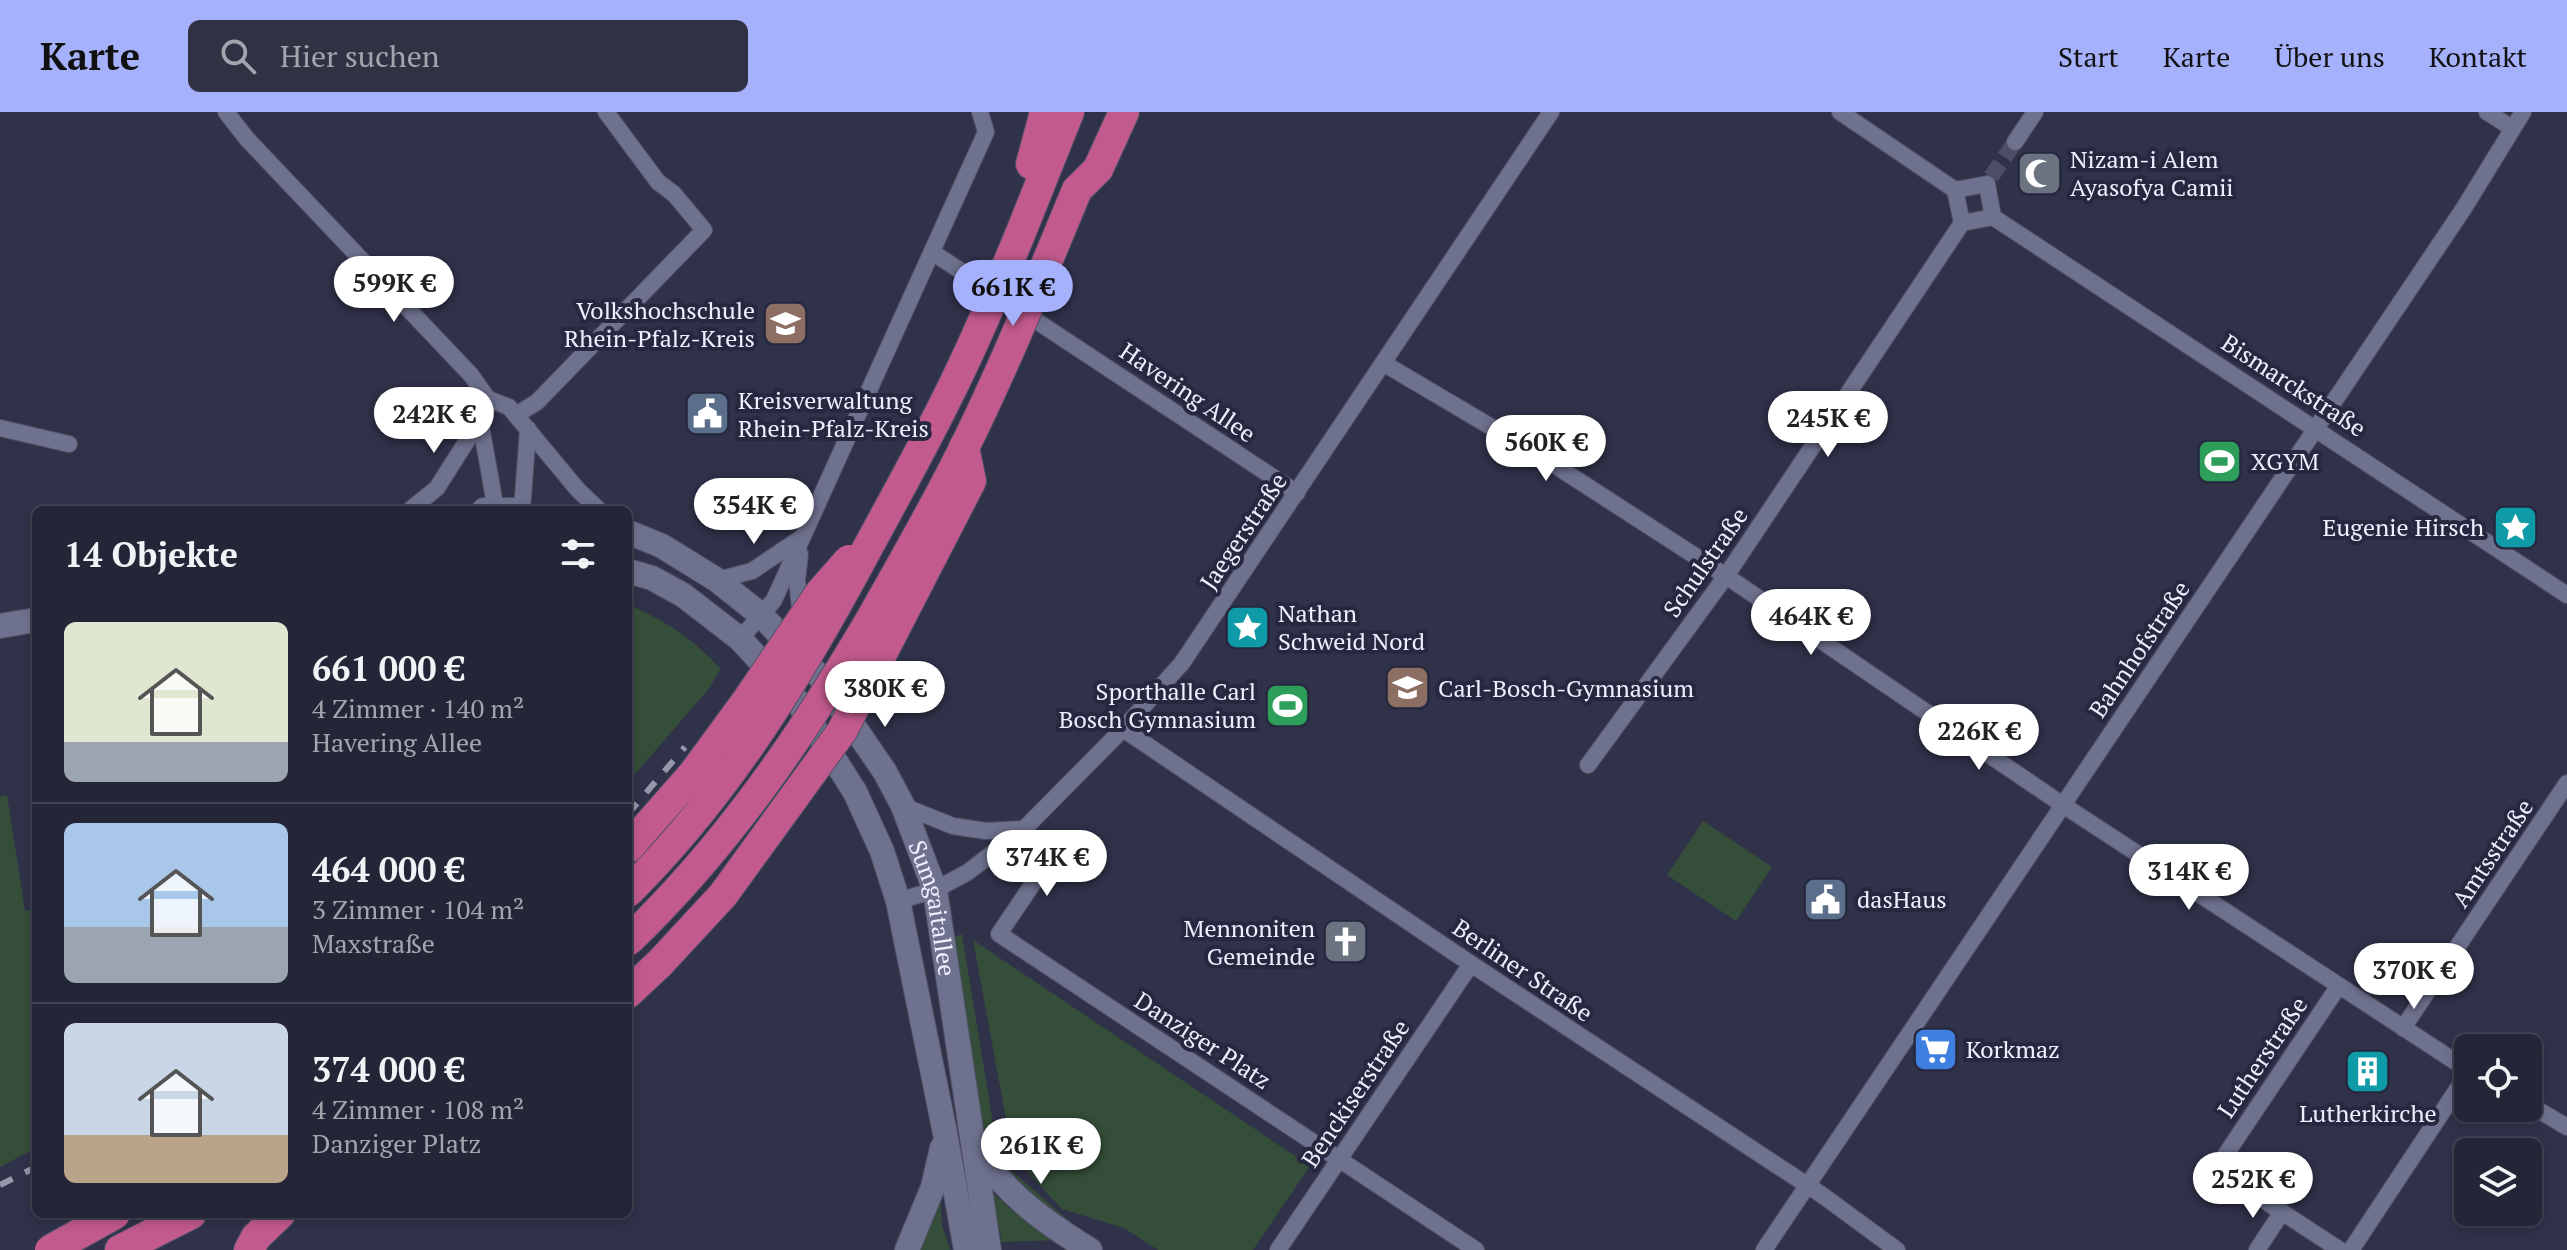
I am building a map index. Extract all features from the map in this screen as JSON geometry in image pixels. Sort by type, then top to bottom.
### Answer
[{"type":"highway","points":[[1019,237],[1032,158],[1045,112]]},
{"type":"highway","points":[[632,888],[675,842],[739,761],[821,635],[963,367],[1069,112]]},
{"type":"highway","points":[[632,937],[712,853],[761,792],[804,729],[907,555],[964,447],[1010,349],[1077,190],[1106,112]]},
{"type":"highway","points":[[1077,190],[1098,169],[1124,112]]},
{"type":"highway","points":[[632,989],[723,895],[842,731],[971,481],[964,447]]},
{"type":"highway","points":[[632,843],[693,774],[820,593],[880,526]]},
{"type":"highway","points":[[63,1250],[64,1238],[73,1218]]},
{"type":"highway","points":[[50,1250],[108,1218]]},
{"type":"highway","points":[[120,1250],[183,1218]]},
{"type":"highway","points":[[249,1250],[256,1237],[276,1218]]},
{"type":"street","points":[[226,112],[247,139],[471,375],[488,399],[509,407],[595,506]]},
{"type":"street","points":[[516,415],[537,402],[704,230],[674,194],[658,182],[606,112]]},
{"type":"street","points":[[740,639],[774,600],[986,132],[980,112]]},
{"type":"street","name":"Jaegerstraße","points":[[898,901],[935,890],[968,872],[1024,829],[1123,729],[1198,643],[1551,112]]},
{"type":"street","points":[[1840,112],[1955,190],[1962,223],[1993,217],[1989,180],[1955,190]]},
{"type":"street","points":[[2015,142],[2035,112]]},
{"type":"street","points":[[2487,112],[2512,128]]},
{"type":"street","name":"Bahnhofstraße","points":[[1764,1250],[2464,208],[2523,112]]},
{"type":"street","name":"Bismarckstraße","points":[[1993,217],[2567,595]]},
{"type":"street","name":"Schulstraße","points":[[1588,765],[1726,576],[1962,223]]},
{"type":"street","name":"Havering Allee","points":[[932,252],[1297,493]]},
{"type":"street","points":[[1383,363],[1538,454],[1726,576],[2063,805],[2454,1062]]},
{"type":"street","points":[[415,506],[437,488],[480,420],[488,399]]},
{"type":"street","points":[[480,420],[494,506]]},
{"type":"street","points":[[0,428],[69,444]]},
{"type":"street","points":[[520,506],[528,429]]},
{"type":"street","name":"Sumgaitallee","points":[[632,534],[662,546],[717,580],[761,615],[820,677],[885,772],[903,806],[935,890],[989,1250]]},
{"type":"street","points":[[717,580],[752,571],[802,537]]},
{"type":"street","points":[[802,537],[797,580],[798,605],[820,677]]},
{"type":"street","name":"Sumgaitallee","points":[[632,572],[652,578],[683,595],[740,639],[798,702],[855,792],[882,851],[898,901],[966,1250]]},
{"type":"street","points":[[0,626],[32,621]]},
{"type":"street","name":"Berliner Straße","points":[[1123,729],[1808,1186],[1897,1250]]},
{"type":"street","name":"Amtsstraße","points":[[2403,1028],[2567,783]]},
{"type":"street","points":[[903,806],[953,826],[986,831],[1024,829]]},
{"type":"street","name":"Danziger Platz","points":[[1063,839],[999,934],[1476,1250]]},
{"type":"street","name":"Benckiserstraße","points":[[1278,1250],[1471,964]]},
{"type":"street","name":"Lutherstraße","points":[[2338,987],[2216,1169],[2340,1250]]},
{"type":"street","points":[[2351,1250],[2454,1092]]},
{"type":"street","points":[[2542,1112],[2567,1127]]},
{"type":"street","points":[[907,1250],[933,1187],[945,1133]]},
{"type":"street","points":[[972,1141],[995,1176],[1012,1194],[1090,1250]]},
{"type":"street","points":[[2257,1250],[2282,1212]]},
{"type":"green space","points":[[632,606],[678,632],[721,669],[707,691],[632,777]]},
{"type":"green space","points":[[7,795],[25,911],[32,910],[32,1150],[0,1167],[0,796]]},
{"type":"green space","points":[[1703,821],[1772,867],[1736,921],[1667,875]]},
{"type":"green space","points":[[962,934],[999,1160],[1074,1225],[1030,1198],[987,1153],[971,1086],[952,938]]},
{"type":"green space","points":[[973,940],[1310,1166],[1253,1250],[1158,1250],[1124,1228],[1062,1209],[1013,1157]]},
{"type":"green space","points":[[990,1190],[1011,1209],[1058,1240],[1002,1242]]},
{"type":"green space","points":[[940,1191],[942,1225],[950,1250],[915,1250]]},
{"type":"tunnel","points":[[1991,177],[2015,142]]},
{"type":"railway","points":[[632,809],[685,747]]},
{"type":"railway","points":[[0,1185],[32,1169]]},
{"type":"place","name":"Nizam-i Alem Ayasofya Camii","points":[[2039,173]]},
{"type":"place","name":"Volkshochschule Rhein-Pfalz-Kreis","points":[[786,324]]},
{"type":"place","name":"Kreisverwaltung Rhein-Pfalz-Kreis","points":[[707,414]]},
{"type":"place","name":"XGYM","points":[[2220,461]]},
{"type":"place","name":"Eugenie Hirsch","points":[[2515,527]]},
{"type":"place","name":"Nathan Schweid Nord","points":[[1247,627]]},
{"type":"place","name":"Carl-Bosch-Gymnasium","points":[[1407,688]]},
{"type":"place","name":"Sporthalle Carl Bosch Gymnasium","points":[[1287,705]]},
{"type":"place","name":"dasHaus","points":[[1826,899]]},
{"type":"place","name":"Mennoniten Gemeinde","points":[[1346,942]]},
{"type":"place","name":"Korkmaz","points":[[1935,1049]]},
{"type":"place","name":"Lutherkirche","points":[[2368,1071]]}]
